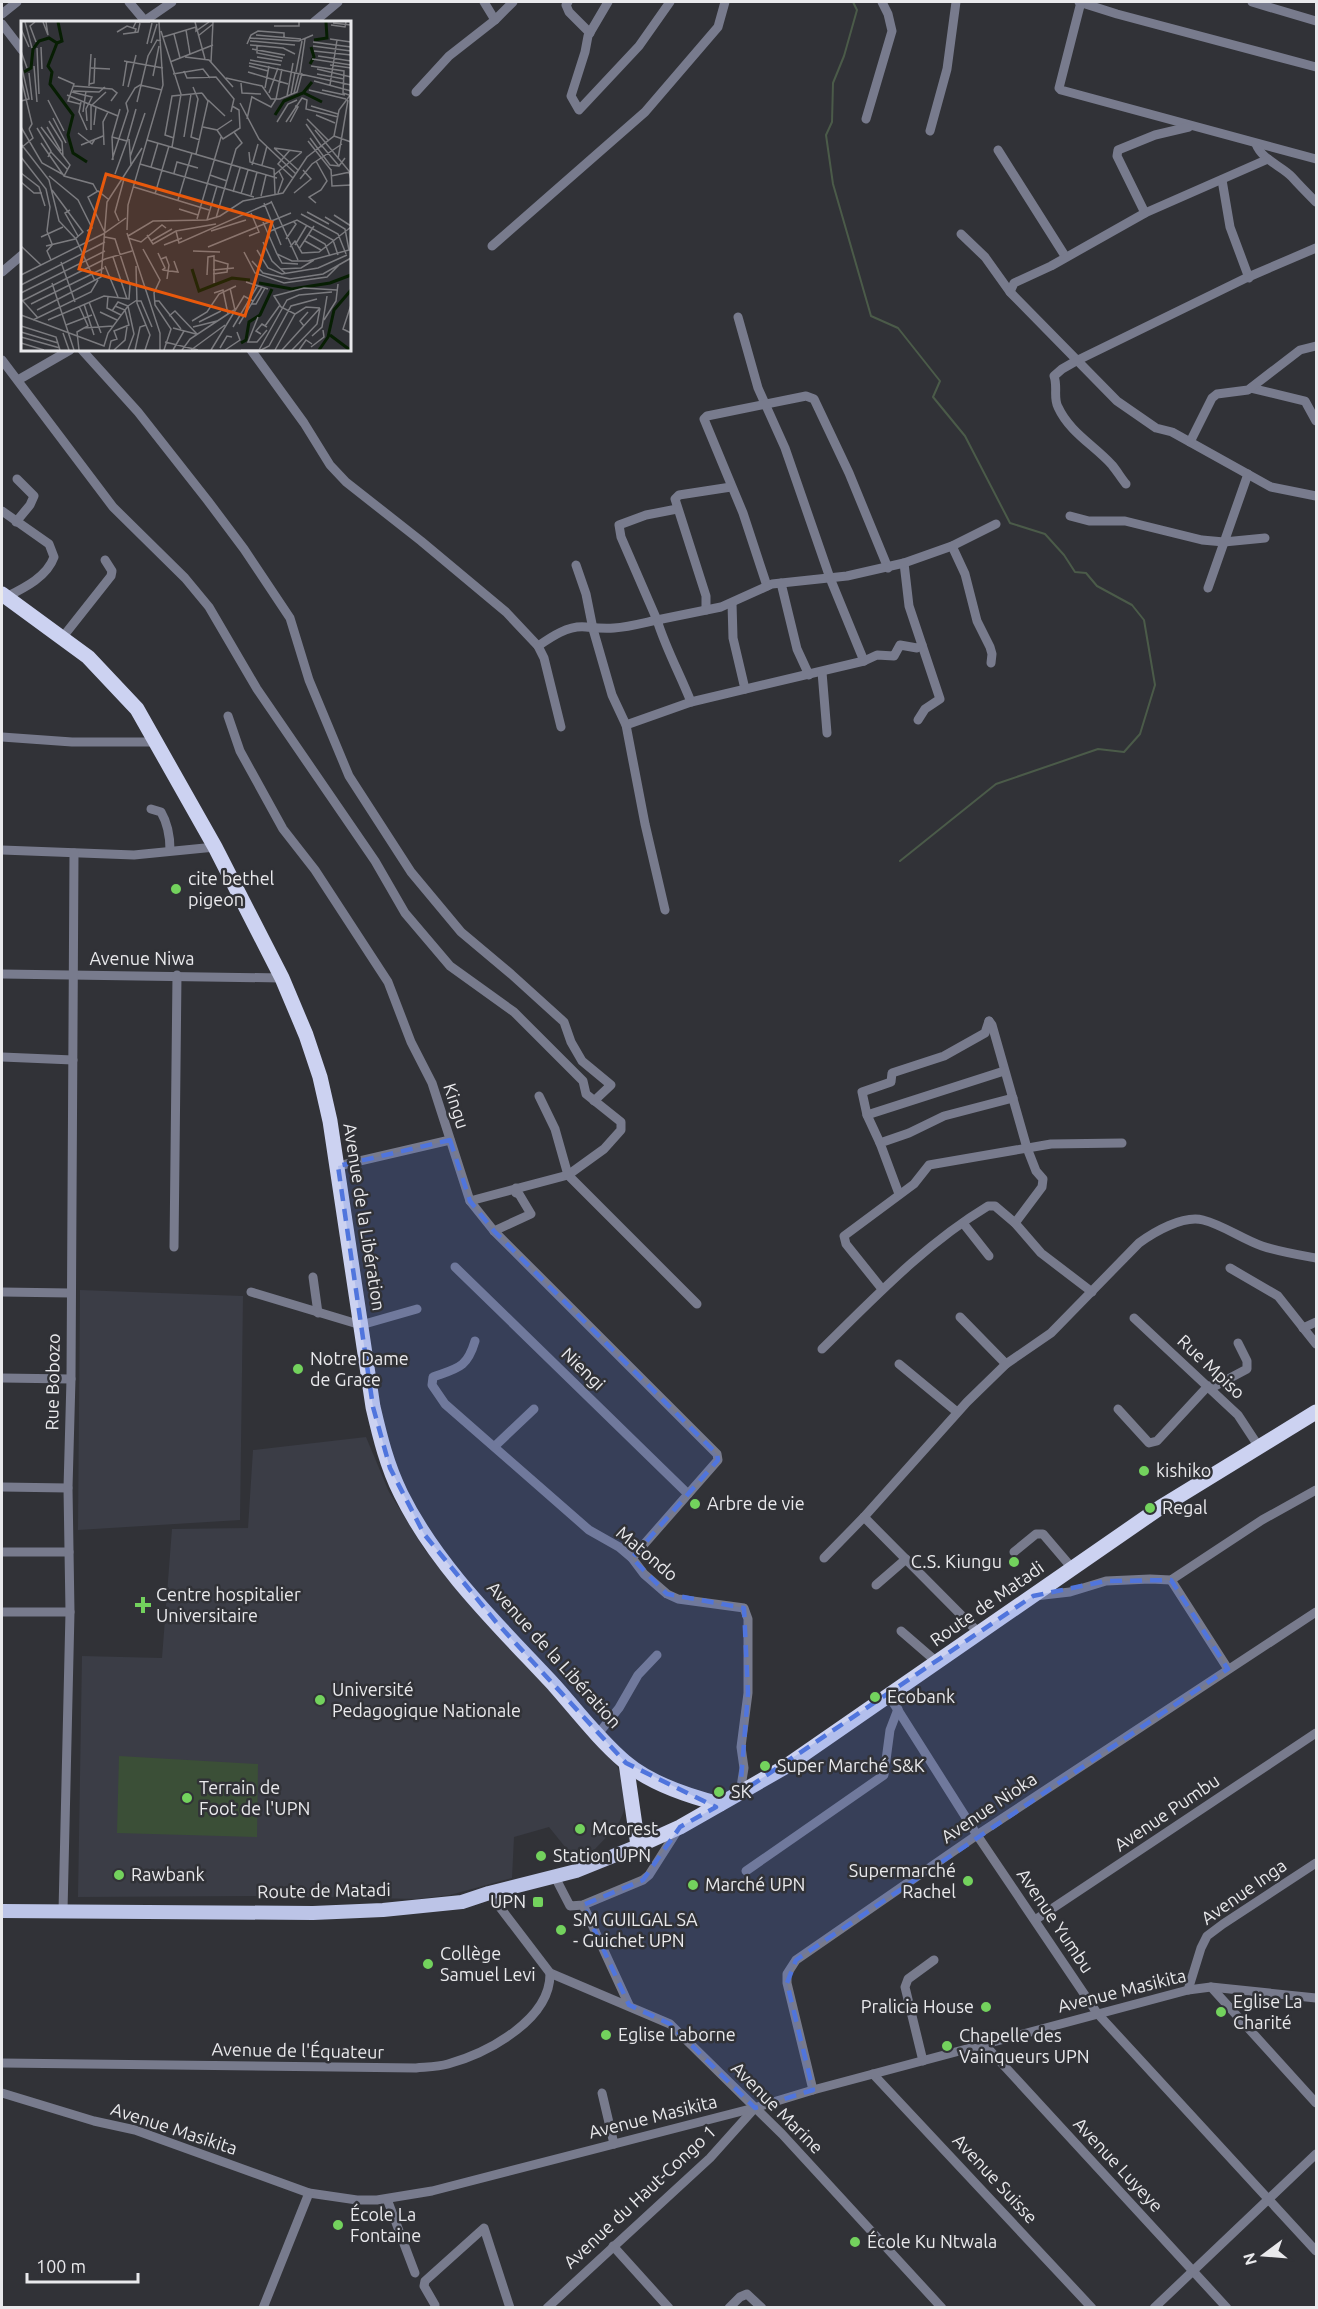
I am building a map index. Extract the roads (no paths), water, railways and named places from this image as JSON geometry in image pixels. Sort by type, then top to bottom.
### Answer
[{"type":"highway","name":"Avenue de la Libération","points":[[4,596],[88,657],[137,709],[215,847],[282,978],[306,1035],[320,1077],[338,1166],[373,1407],[383,1448],[401,1494],[434,1551],[496,1622],[626,1762],[661,1783],[694,1797],[720,1804]]},
{"type":"highway","name":"Route de Matadi","points":[[638,1845],[680,1827],[785,1767],[1191,1487],[1317,1413]]},
{"type":"highway","points":[[626,1762],[638,1845]]},
{"type":"main road","name":"Route de Matadi","points":[[2,1911],[313,1913],[383,1910],[462,1902],[555,1877],[601,1862],[638,1845]]},
{"type":"street","points":[[2,14],[16,2]]},
{"type":"street","points":[[129,2],[143,21]]},
{"type":"street","points":[[145,21],[172,2]]},
{"type":"street","points":[[315,21],[338,2]]},
{"type":"street","points":[[484,2],[495,20]]},
{"type":"street","points":[[416,92],[449,56],[495,20],[513,2]]},
{"type":"street","points":[[568,2],[566,5],[569,12],[590,33]]},
{"type":"street","points":[[608,2],[590,33],[571,96],[579,110],[639,46],[670,2]]},
{"type":"street","points":[[492,246],[645,112],[718,27],[725,2]]},
{"type":"street","points":[[866,119],[892,31],[882,2]]},
{"type":"street","points":[[930,131],[946,69],[956,2]]},
{"type":"street","points":[[1317,67],[1080,2],[1059,87],[1061,90],[1317,159]]},
{"type":"street","points":[[1252,2],[1317,21]]},
{"type":"street","points":[[2,24],[21,49]]},
{"type":"street","points":[[1145,213],[1117,156],[1118,150],[1155,135],[1191,126]]},
{"type":"street","points":[[1256,144],[1259,151],[1291,176],[1317,202]]},
{"type":"street","points":[[998,150],[1065,256]]},
{"type":"street","points":[[1010,292],[1014,283],[1145,213],[1268,159]]},
{"type":"street","points":[[1222,180],[1230,227],[1249,278]]},
{"type":"street","points":[[960,234],[985,257],[1010,292],[1076,361],[1129,411],[1156,428],[1172,432],[1271,487],[1317,496]]},
{"type":"street","points":[[1126,484],[1111,464],[1075,431],[1056,405],[1058,387],[1054,376],[1076,361],[1317,248]]},
{"type":"street","points":[[2,272],[21,256]]},
{"type":"street","points":[[738,317],[764,403],[785,448],[830,578],[864,661]]},
{"type":"street","points":[[1190,442],[1214,396],[1251,388],[1300,350],[1317,346]]},
{"type":"street","points":[[18,380],[68,351]]},
{"type":"street","points":[[83,351],[138,412],[208,501],[244,549],[290,618],[309,680],[349,776],[411,872],[461,932],[564,1022],[571,1042],[582,1061],[611,1085],[594,1101]]},
{"type":"street","points":[[252,351],[304,423],[330,465],[358,493],[421,541],[506,612],[538,646],[544,658],[561,728]]},
{"type":"street","points":[[2,360],[113,507],[185,578],[209,607],[257,689],[375,861],[405,913],[450,966],[514,1012],[583,1081],[586,1094],[621,1122],[621,1130],[604,1149],[568,1175],[470,1201]]},
{"type":"street","points":[[1251,388],[1305,402],[1317,421]]},
{"type":"street","points":[[767,586],[743,513],[704,419],[707,416],[764,403],[807,396],[814,399],[849,473],[888,568]]},
{"type":"street","points":[[1208,588],[1248,474]]},
{"type":"street","points":[[16,522],[30,505],[34,496],[17,479]]},
{"type":"street","points":[[706,610],[707,599],[675,499],[679,495],[731,487]]},
{"type":"street","points":[[677,509],[646,515],[619,525],[621,537],[657,620],[664,645],[677,668],[691,702]]},
{"type":"street","points":[[2,511],[49,544],[54,557],[51,564],[30,585],[4,596]]},
{"type":"street","points":[[1070,516],[1089,521],[1125,521],[1202,540],[1224,542],[1265,538]]},
{"type":"street","points":[[538,646],[562,631],[587,627],[615,628],[657,620],[732,603],[767,586],[888,568],[952,546],[996,524]]},
{"type":"street","points":[[952,546],[965,574],[977,621],[990,647],[991,663]]},
{"type":"street","points":[[62,638],[111,576],[112,571],[105,560]]},
{"type":"street","points":[[904,563],[909,606],[940,699],[925,709],[918,720]]},
{"type":"street","points":[[576,565],[586,594],[593,629],[612,694],[626,725],[643,815],[665,910]]},
{"type":"street","points":[[781,583],[797,649],[809,675]]},
{"type":"street","points":[[732,603],[734,644],[745,689]]},
{"type":"street","points":[[626,725],[691,702],[822,672],[864,661],[877,655],[894,656],[900,645],[917,648],[922,645]]},
{"type":"street","points":[[822,672],[827,733]]},
{"type":"street","name":"Kingu","points":[[228,716],[240,751],[283,829],[315,870],[388,982],[411,1042],[432,1083],[470,1201],[494,1231],[663,1398],[719,1457],[688,1494]]},
{"type":"street","points":[[2,737],[72,742],[157,742]]},
{"type":"street","points":[[151,809],[160,812],[163,816],[167,826],[170,850]]},
{"type":"street","points":[[2,850],[134,855],[215,847]]},
{"type":"street","name":"Rue Bobozo","points":[[63,1911],[70,1612],[68,1488],[75,975],[74,853]]},
{"type":"street","name":"Avenue Niwa","points":[[2,974],[282,978]]},
{"type":"street","points":[[174,1247],[177,975]]},
{"type":"street","points":[[899,1194],[867,1115],[862,1092],[891,1082],[892,1073],[944,1056],[975,1039],[985,1033],[989,1022],[992,1025],[1027,1148],[1036,1171],[1042,1176],[1042,1187],[1015,1223]]},
{"type":"street","points":[[2,1057],[73,1060]]},
{"type":"street","points":[[867,1115],[1004,1071]]},
{"type":"street","points":[[539,1096],[555,1129],[568,1175],[697,1304]]},
{"type":"street","points":[[880,1143],[909,1133],[944,1116],[1013,1098]]},
{"type":"street","points":[[338,1166],[450,1140]]},
{"type":"street","points":[[882,1289],[846,1244],[843,1236],[914,1184],[929,1165],[1066,1143],[1122,1143]]},
{"type":"street","points":[[494,1231],[531,1214],[519,1194],[516,1193],[516,1188]]},
{"type":"street","points":[[822,1350],[882,1289],[939,1240],[986,1207],[993,1205],[1015,1223],[1041,1253],[1092,1292]]},
{"type":"street","points":[[824,1558],[864,1517],[957,1412],[1006,1364],[1051,1333],[1139,1243],[1151,1234],[1165,1226],[1203,1220],[1263,1246],[1317,1258]]},
{"type":"street","points":[[963,1223],[989,1256]]},
{"type":"street","name":"Niengi","points":[[455,1267],[688,1494]]},
{"type":"street","points":[[1230,1268],[1278,1296],[1317,1344]]},
{"type":"street","points":[[313,1277],[318,1313]]},
{"type":"street","points":[[2,1292],[70,1293]]},
{"type":"street","points":[[251,1293],[361,1325],[417,1309]]},
{"type":"street","points":[[960,1317],[1006,1364]]},
{"type":"street","name":"Rue Mpiso","points":[[1134,1318],[1238,1415],[1259,1447]]},
{"type":"street","points":[[1303,1328],[1317,1322]]},
{"type":"street","name":"Matondo","points":[[476,1341],[470,1358],[463,1365],[433,1377],[432,1385],[445,1404],[589,1530],[619,1547],[632,1558],[644,1575],[668,1594],[678,1599],[744,1608],[748,1619],[748,1693],[741,1747],[744,1768],[741,1793]]},
{"type":"street","points":[[1118,1409],[1149,1443],[1155,1442],[1208,1386],[1215,1386],[1247,1369],[1247,1361],[1238,1343]]},
{"type":"street","points":[[899,1364],[957,1412]]},
{"type":"street","points":[[2,1378],[70,1379]]},
{"type":"street","points":[[495,1446],[534,1409]]},
{"type":"street","points":[[2,1487],[68,1488]]},
{"type":"street","points":[[1033,1596],[1070,1592],[1106,1581],[1171,1580],[1262,1520],[1317,1490]]},
{"type":"street","points":[[632,1558],[688,1494]]},
{"type":"street","points":[[864,1517],[980,1633]]},
{"type":"street","points":[[1014,1552],[1040,1533],[1072,1568]]},
{"type":"street","points":[[2,1552],[69,1552]]},
{"type":"street","points":[[876,1585],[906,1559]]},
{"type":"street","points":[[1171,1580],[1228,1669]]},
{"type":"street","points":[[2,1612],[70,1612]]},
{"type":"street","name":"Avenue Nioka","points":[[813,2090],[787,1983],[790,1966],[796,1960],[977,1835],[1317,1612]]},
{"type":"street","points":[[901,1631],[938,1663]]},
{"type":"street","points":[[598,1734],[619,1708],[638,1675],[657,1655]]},
{"type":"street","name":"Avenue Yumbu","points":[[889,1696],[977,1835],[1097,2013],[1317,2251]]},
{"type":"street","points":[[746,1871],[884,1775],[890,1730],[898,1709]]},
{"type":"street","name":"Avenue Pumbu","points":[[1035,1920],[1317,1733]]},
{"type":"street","points":[[555,1877],[570,1906],[583,1905],[643,1880],[649,1875],[680,1827]]},
{"type":"street","name":"Avenue Inga","points":[[1188,1990],[1207,1936],[1317,1863]]},
{"type":"street","points":[[489,1893],[550,1973]]},
{"type":"street","points":[[583,1905],[629,2005]]},
{"type":"street","points":[[923,2061],[905,1987],[908,1979],[934,1960]]},
{"type":"street","name":"Avenue Marine","points":[[550,1973],[670,2024],[782,2134],[942,2307]]},
{"type":"street","name":"Avenue de l'Équateur","points":[[2,2063],[404,2068],[447,2065],[516,2032],[538,2008],[550,1980],[550,1973]]},
{"type":"street","points":[[1211,1987],[1317,2103]]},
{"type":"street","name":"Avenue Masikita","points":[[2,2093],[94,2121],[135,2130],[309,2193],[357,2200],[387,2199],[432,2191],[755,2108],[813,2090],[1188,1990],[1211,1987],[1317,1998]]},
{"type":"street","name":"Avenue Luyeye","points":[[984,2044],[1227,2307]]},
{"type":"street","name":"Avenue Suisse","points":[[873,2074],[1092,2307]]},
{"type":"street","points":[[602,2092],[614,2144]]},
{"type":"street","name":"Avenue du Haut-Congo 1","points":[[547,2307],[710,2157],[755,2108]]},
{"type":"street","points":[[1154,2307],[1317,2154]]},
{"type":"street","points":[[263,2307],[309,2193]]},
{"type":"street","points":[[387,2199],[415,2273]]},
{"type":"street","points":[[435,2305],[424,2286],[425,2281],[484,2228],[510,2307]]},
{"type":"street","points":[[613,2246],[669,2307]]},
{"type":"street","points":[[729,2307],[747,2294],[762,2307]]},
{"type":"waterway","points":[[853,2],[857,10],[844,56],[833,83],[832,122],[826,135],[833,184],[871,316],[898,328],[940,381],[933,397],[965,436],[1010,523],[1045,534],[1064,555],[1075,572],[1086,573],[1097,586],[1132,605],[1144,620],[1155,685],[1140,734],[1124,752],[1098,749],[996,784],[900,861]]},
{"type":"place","name":"cite bethel pigeon","points":[[176,889]]},
{"type":"place","name":"Notre Dame de Grace","points":[[298,1369]]},
{"type":"place","name":"kishiko","points":[[1144,1471]]},
{"type":"place","name":"Arbre de vie","points":[[695,1504]]},
{"type":"place","name":"Regal","points":[[1150,1508]]},
{"type":"place","name":"C.S. Kiungu","points":[[1014,1562]]},
{"type":"place","name":"Centre hospitalier Universitaire","points":[[143,1605]]},
{"type":"place","name":"Ecobank","points":[[875,1697]]},
{"type":"place","name":"Université Pedagogique Nationale","points":[[320,1700]]},
{"type":"place","name":"Super Marché S&K","points":[[765,1766]]},
{"type":"place","name":"SK","points":[[719,1792]]},
{"type":"place","name":"Terrain de Foot de l'UPN","points":[[187,1798]]},
{"type":"place","name":"Mcorest","points":[[580,1829]]},
{"type":"place","name":"Station UPN","points":[[541,1856]]},
{"type":"place","name":"Rawbank","points":[[119,1875]]},
{"type":"place","name":"Supermarché Rachel","points":[[968,1881]]},
{"type":"place","name":"Marché UPN","points":[[693,1885]]},
{"type":"place","name":"UPN","points":[[538,1902]]},
{"type":"place","name":"SM GUILGAL SA - Guichet UPN","points":[[561,1930]]},
{"type":"place","name":"Collège Samuel Levi","points":[[428,1964]]},
{"type":"place","name":"Pralicia House","points":[[986,2007]]},
{"type":"place","name":"Eglise La Charité","points":[[1221,2012]]},
{"type":"place","name":"Eglise Laborne","points":[[606,2035]]},
{"type":"place","name":"Chapelle des Vainqueurs UPN","points":[[947,2046]]},
{"type":"place","name":"École La Fontaine","points":[[338,2225]]},
{"type":"place","name":"École Ku Ntwala","points":[[855,2242]]}]
